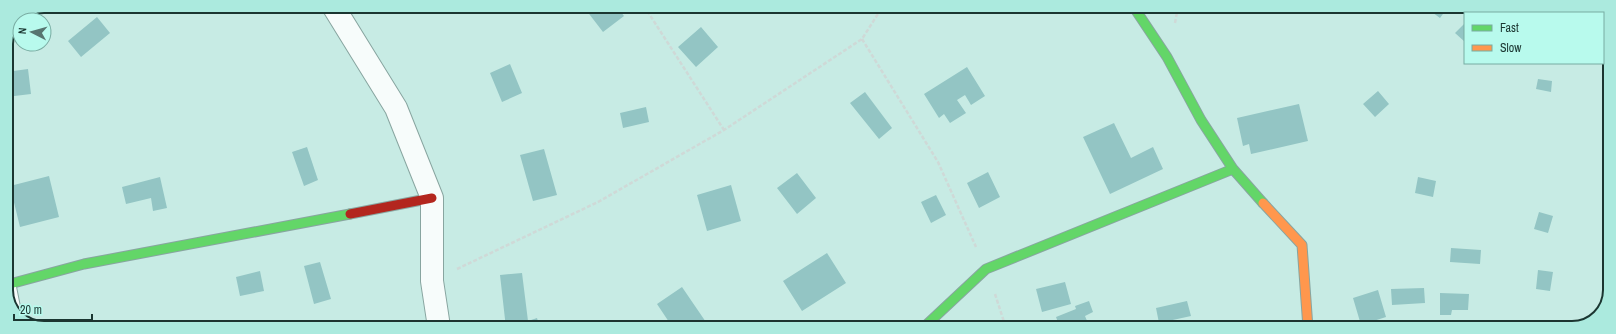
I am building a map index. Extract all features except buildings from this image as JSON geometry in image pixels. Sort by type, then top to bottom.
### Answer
[{"type":"street","points":[[337,13],[396,108],[432,198],[432,281],[438,321]]},
{"type":"street","points":[[1138,13],[1167,57],[1201,120],[1233,169],[1302,245],[1307,321]]},
{"type":"street","points":[[930,321],[986,269],[1233,169]]},
{"type":"street","points":[[13,283],[84,264],[432,198]]},
{"type":"path","points":[[649,13],[724,130]]},
{"type":"path","points":[[432,281],[598,202],[724,130],[862,39],[879,13]]},
{"type":"path","points":[[862,39],[938,162],[986,269],[1004,321]]},
{"type":"traffic: fast","points":[[1138,13],[1167,57],[1201,120],[1233,169]]},
{"type":"traffic: fast","points":[[930,321],[986,269],[1233,169],[1263,203]]},
{"type":"traffic: fast","points":[[13,283],[84,264],[350,214]]},
{"type":"traffic: slow","points":[[1263,203],[1302,245],[1307,321]]},
{"type":"traffic: jam","points":[[350,214],[432,198]]}]
